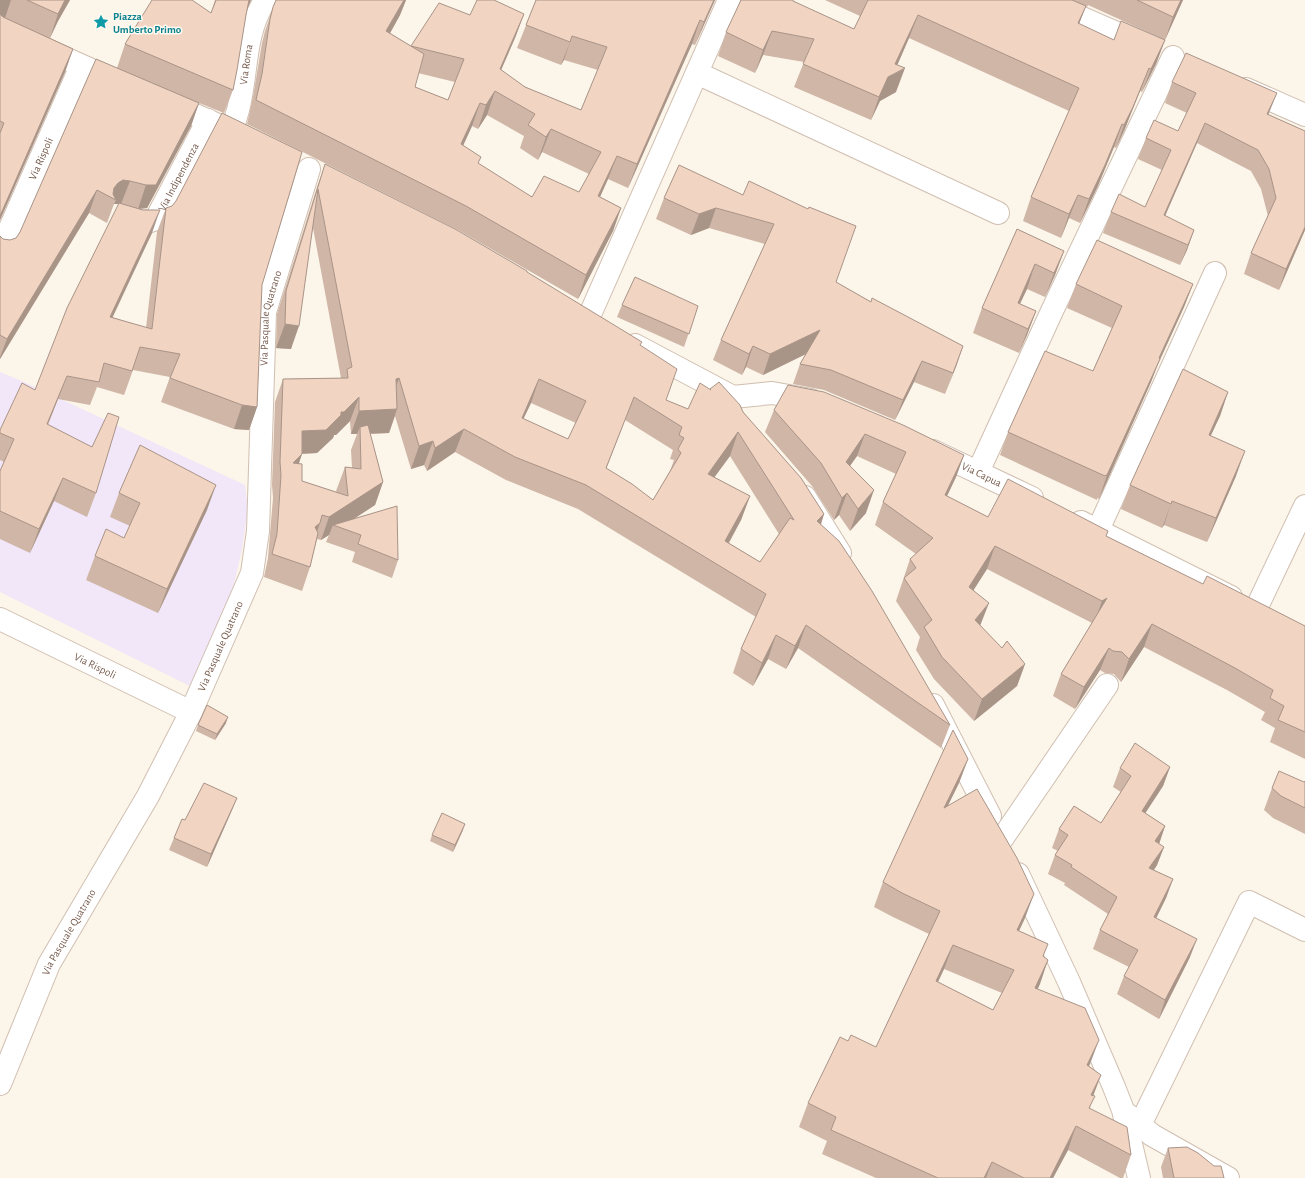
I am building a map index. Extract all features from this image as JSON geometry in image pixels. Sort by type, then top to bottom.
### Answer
[{"type":"street","name":"Via Roma","points":[[232,130],[238,109],[251,31],[265,0]]},
{"type":"street","points":[[602,327],[697,73],[729,0]]},
{"type":"street","points":[[978,472],[1052,311],[1180,60],[1041,0]]},
{"type":"street","points":[[0,29],[81,66],[232,130],[260,144]]},
{"type":"street","name":"Via Rispoli","points":[[0,251],[81,66]]},
{"type":"street","points":[[697,73],[998,213]]},
{"type":"street","points":[[1232,83],[1305,114]]},
{"type":"street","name":"Via Indipendenza","points":[[117,216],[132,221],[147,222],[156,219],[208,120]]},
{"type":"street","points":[[288,158],[330,179]]},
{"type":"street","name":"Via Pasquale Quatrano","points":[[0,1084],[49,964],[148,796],[191,712],[252,572],[258,531],[265,312],[309,169]]},
{"type":"street","points":[[1098,530],[1215,273]]},
{"type":"street","points":[[569,309],[736,406],[772,393],[819,402],[826,405]]},
{"type":"street","name":"Via Capua","points":[[914,442],[1098,530],[1277,620]]},
{"type":"street","points":[[793,483],[803,494],[849,567]]},
{"type":"street","points":[[1256,609],[1305,506]]},
{"type":"street","name":"Via Rispoli","points":[[0,619],[191,712]]},
{"type":"street","points":[[1002,839],[1107,685]]},
{"type":"street","points":[[924,687],[1002,839],[1069,982],[1123,1110],[1139,1178]]},
{"type":"street","points":[[1140,1125],[1249,902],[1305,930]]},
{"type":"street","points":[[1123,1110],[1152,1135],[1228,1178]]},
{"type":"shaded area","points":[[0,372],[245,485],[248,509],[242,549],[234,584],[225,613],[192,687],[0,592]]},
{"type":"building","points":[[27,0],[65,0],[58,14]]},
{"type":"building","points":[[152,0],[192,0],[211,13],[216,0],[249,0],[233,90],[125,44]]},
{"type":"building","points":[[276,0],[404,0],[386,31],[424,54],[415,87],[448,100],[464,59],[411,46],[439,3],[470,15],[477,0],[494,0],[524,14],[500,69],[525,87],[581,110],[607,47],[572,36],[570,42],[526,25],[536,0],[714,0],[704,22],[700,20],[637,164],[617,156],[598,196],[621,208],[586,275],[466,206],[256,100],[262,74],[273,7]],"holes":[[[495,91],[535,114],[528,125],[546,137],[551,129],[601,152],[579,192],[544,176],[532,197],[478,163],[481,157],[461,144],[480,103],[486,105]]]},
{"type":"building","points":[[741,0],[793,0],[854,29],[868,0],[1072,0],[1086,6],[1078,23],[1114,40],[1121,21],[1165,40],[1151,69],[1149,68],[1124,125],[1122,124],[1089,199],[1078,195],[1069,214],[1031,197],[1079,88],[918,15],[895,64],[905,68],[888,77],[879,97],[803,64],[814,39],[772,31],[763,50],[726,32]]},
{"type":"building","points":[[1137,0],[1181,0],[1173,17]]},
{"type":"building","points":[[0,14],[3,17],[73,49],[0,216],[0,133],[4,123],[0,121]]},
{"type":"building","points":[[1186,53],[1277,93],[1267,114],[1305,131],[1305,227],[1286,269],[1251,253],[1276,198],[1269,169],[1258,150],[1205,123],[1164,215],[1194,230],[1188,245],[1111,212],[1119,194],[1145,207],[1171,150],[1146,138],[1154,120],[1178,131],[1196,93],[1172,82]]},
{"type":"building","points":[[96,59],[199,103],[156,185],[146,185],[123,180],[114,188],[113,194],[116,200],[97,190],[7,339],[0,335],[0,236],[3,239],[10,240],[16,238],[20,232]]},
{"type":"building","points":[[222,113],[302,152],[262,285],[257,407],[242,405],[170,378],[180,354],[140,347],[132,371],[104,363],[99,382],[67,376],[47,424],[92,447],[108,413],[119,417],[96,493],[63,478],[39,529],[0,511],[0,471],[14,439],[0,433],[0,430],[22,383],[35,390],[67,308],[119,203],[143,210],[160,210],[110,317],[152,329],[166,208],[172,206],[176,201]]},
{"type":"building","points":[[325,164],[455,229],[527,271],[642,342],[640,345],[677,369],[666,400],[688,409],[700,383],[711,390],[710,389],[719,382],[740,405],[743,412],[801,478],[824,514],[817,521],[839,541],[872,591],[950,725],[806,625],[795,646],[776,635],[762,663],[741,649],[766,594],[586,485],[515,457],[464,429],[435,448],[433,441],[419,446],[399,378],[396,379],[397,409],[359,411],[359,397],[344,412],[341,412],[341,415],[326,430],[302,431],[302,454],[293,463],[302,464],[302,481],[348,496],[345,467],[361,469],[360,427],[368,425],[383,482],[329,517],[322,515],[320,523],[315,527],[318,533],[310,567],[272,554],[277,534],[281,475],[280,462],[283,379],[348,378],[347,369],[352,367],[318,189],[299,326],[285,324],[286,291]],"holes":[[[539,379],[586,401],[568,439],[522,418]],[[634,397],[682,427],[679,435],[684,438],[678,449],[681,453],[653,500],[632,484],[606,468]],[[738,432],[794,520],[790,518],[760,562],[725,541],[750,496],[708,474]]]},
{"type":"building","points":[[679,165],[743,195],[749,181],[808,209],[809,207],[856,226],[836,282],[871,302],[872,298],[963,346],[953,373],[922,361],[903,400],[831,370],[800,364],[820,330],[770,354],[753,346],[749,354],[721,340],[774,224],[716,208],[699,214],[664,198]]},
{"type":"building","points":[[1017,229],[1064,251],[1054,273],[1035,264],[1018,303],[1036,311],[1028,329],[982,308]]},
{"type":"building","points":[[1097,240],[1193,284],[1107,475],[1105,476],[1008,432],[1045,351],[1093,371],[1122,306],[1076,284]]},
{"type":"building","points":[[635,277],[698,306],[689,334],[622,305]]},
{"type":"building","points":[[1183,369],[1228,392],[1209,435],[1245,451],[1216,518],[1172,501],[1171,504],[1130,485]]},
{"type":"building","points":[[788,385],[824,392],[903,425],[964,455],[945,495],[988,517],[1008,479],[1108,531],[1106,536],[1203,584],[1207,576],[1305,626],[1305,732],[1278,720],[1284,706],[1270,698],[1273,690],[1152,624],[1129,659],[1122,652],[1113,651],[1109,648],[1084,687],[1061,674],[1107,598],[1102,601],[995,546],[969,587],[989,603],[975,620],[1002,648],[1007,641],[1025,664],[982,699],[942,657],[924,627],[932,620],[904,578],[916,568],[910,559],[933,538],[883,502],[906,452],[865,434],[846,462],[874,490],[858,509],[847,493],[842,498],[821,463],[774,410]]},
{"type":"building","points":[[140,445],[216,485],[167,589],[95,556],[106,529],[124,538],[140,503],[119,493]]},
{"type":"building","points":[[397,506],[398,560],[358,544],[361,535],[333,525]]},
{"type":"building","points":[[207,705],[228,717],[217,734],[198,725]]},
{"type":"building","points":[[953,730],[968,759],[944,808],[977,789],[1017,858],[1034,894],[1017,930],[1048,944],[1043,956],[1048,960],[1035,988],[1085,1008],[1099,1040],[1087,1065],[1101,1075],[1091,1095],[1095,1096],[1089,1108],[1127,1127],[1131,1155],[1076,1126],[1050,1178],[1024,1178],[992,1162],[984,1178],[938,1178],[831,1130],[836,1117],[808,1103],[840,1037],[848,1041],[851,1035],[876,1047],[940,911],[883,882]],"holes":[[[953,945],[1014,970],[993,1010],[936,981]]]},
{"type":"building","points":[[1135,743],[1170,767],[1142,811],[1165,826],[1155,841],[1164,847],[1149,868],[1173,879],[1154,917],[1197,939],[1165,1000],[1124,976],[1138,950],[1100,930],[1117,897],[1071,867],[1072,865],[1055,855],[1068,835],[1059,829],[1074,806],[1101,823],[1131,776],[1120,768]]},
{"type":"building","points":[[1279,771],[1304,782],[1305,781],[1305,808],[1281,796],[1272,788]]},
{"type":"building","points":[[204,783],[237,798],[211,854],[174,838],[182,819],[185,820]]},
{"type":"building","points":[[442,813],[465,824],[455,845],[432,835]]},
{"type":"building","points":[[1187,1147],[1198,1153],[1214,1166],[1221,1166],[1224,1178],[1174,1178],[1168,1148]]},
{"type":"place","name":"Piazza Umberto Primo","points":[[101,22]]}]
